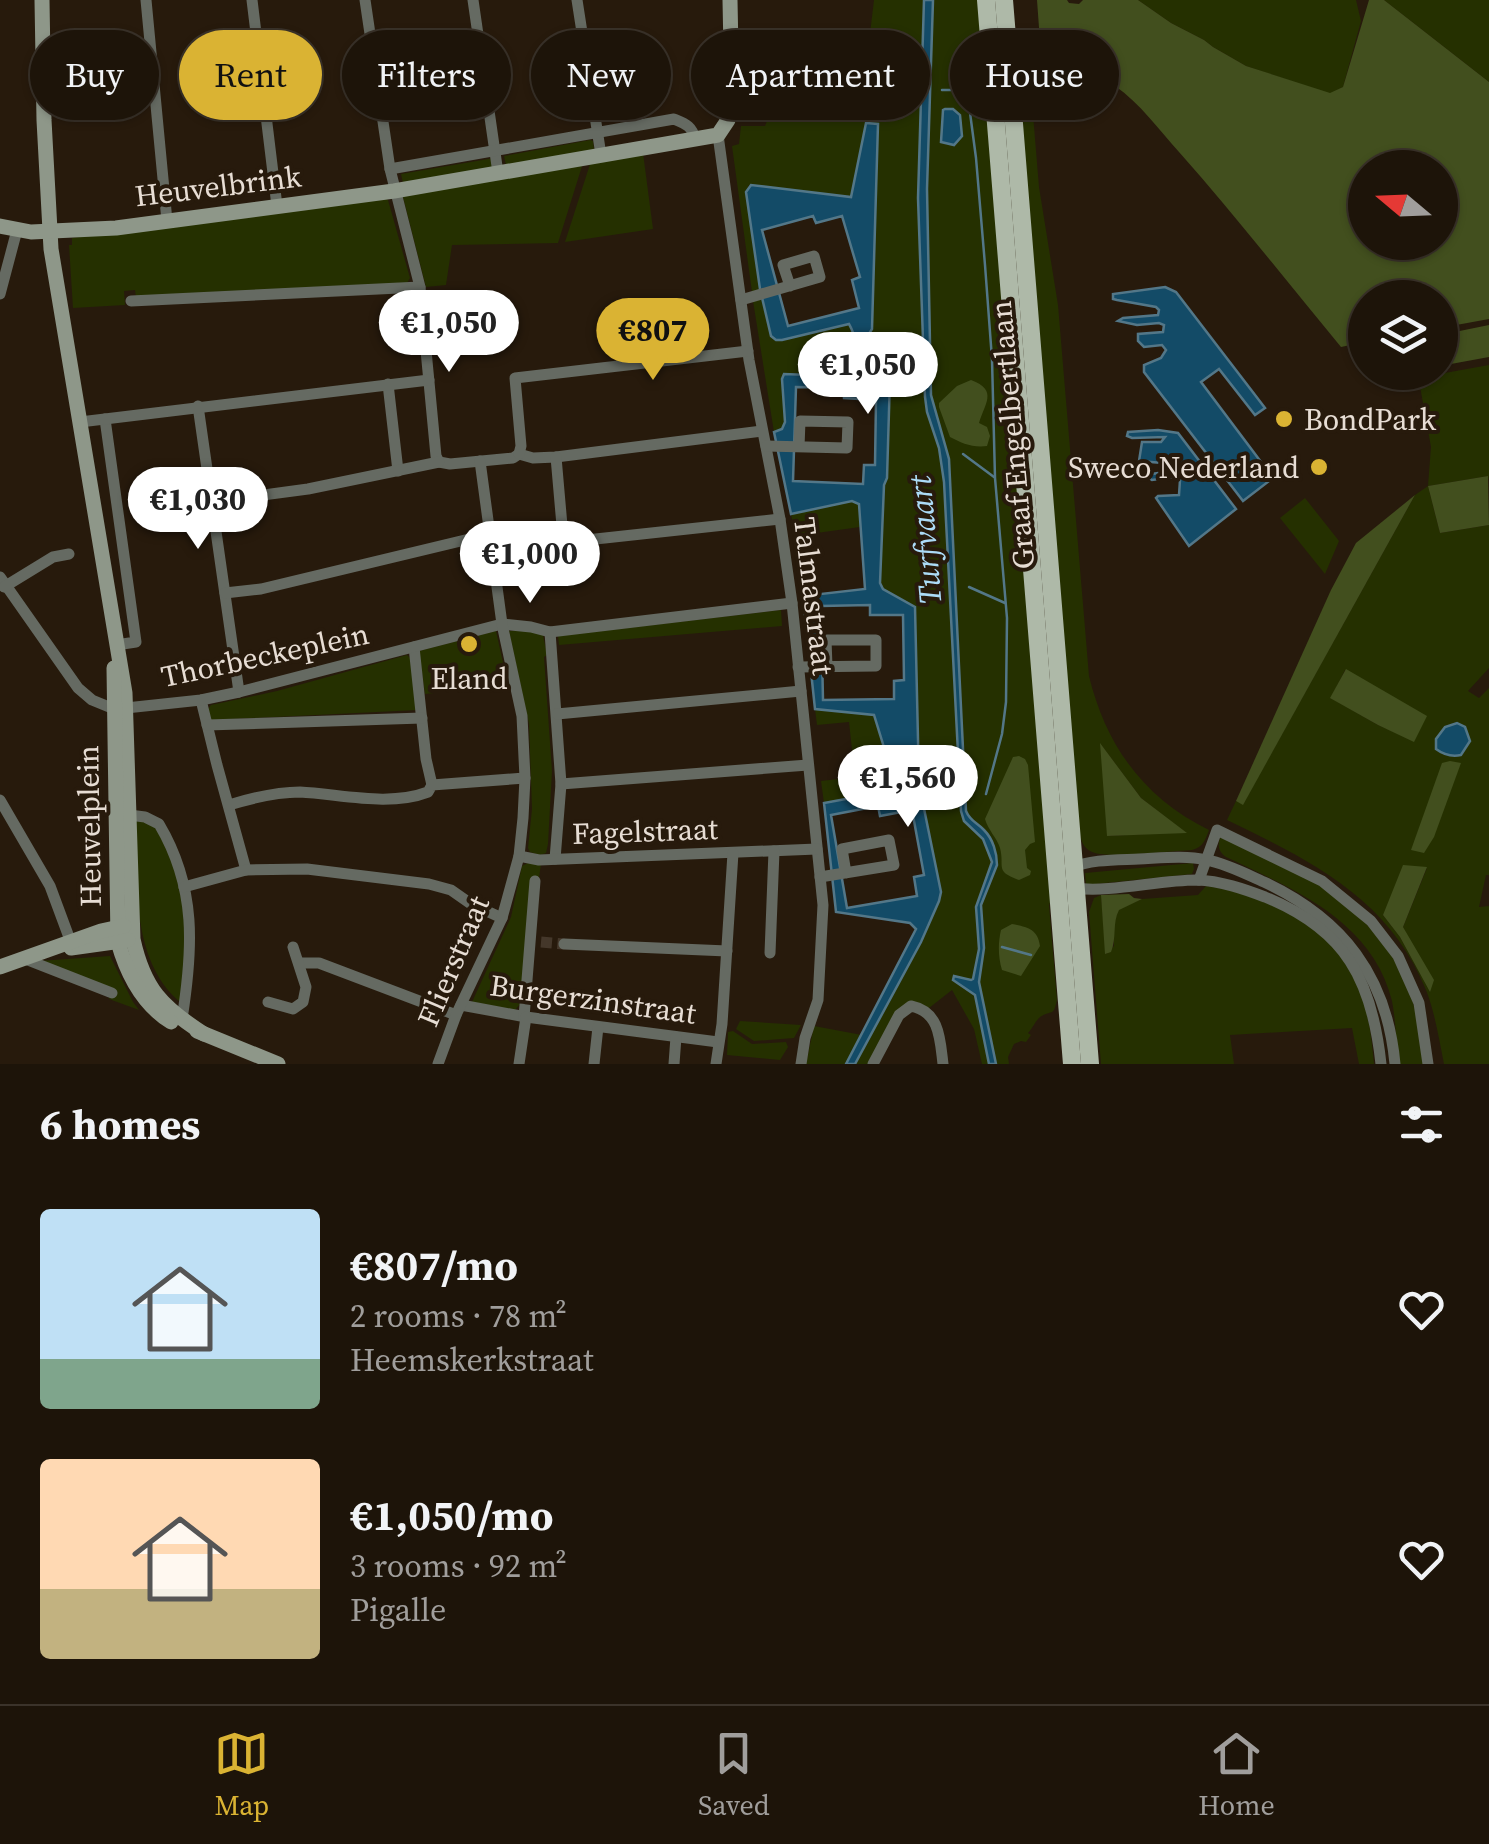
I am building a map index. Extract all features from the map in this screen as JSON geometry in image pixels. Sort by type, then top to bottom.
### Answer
[{"type":"main road","name":"Graaf Engelbertlaan","points":[[986,0],[1072,1064]]},
{"type":"main road","name":"Graaf Engelbertlaan","points":[[1004,0],[1090,1064]]},
{"type":"street","name":"Heuvelplein","points":[[42,0],[49,232],[122,669],[125,933]]},
{"type":"street","points":[[146,0],[167,221]]},
{"type":"street","points":[[252,0],[278,206]]},
{"type":"street","points":[[365,0],[394,191],[420,286],[436,456],[440,462]]},
{"type":"street","points":[[473,0],[498,173]]},
{"type":"street","points":[[577,0],[601,155]]},
{"type":"street","points":[[718,135],[728,120],[732,102],[730,0]]},
{"type":"street","name":"Heuvelbrink","points":[[390,169],[674,120],[687,124],[695,138]]},
{"type":"street","name":"Heuvelbrink","points":[[0,226],[49,232],[116,228],[394,191],[718,135]]},
{"type":"street","name":"Talmastraat","points":[[718,135],[748,351],[762,431],[771,446],[792,603],[814,667],[801,691],[817,849],[835,875],[823,920],[818,1000],[802,1064]]},
{"type":"street","points":[[0,294],[17,230]]},
{"type":"street","points":[[131,301],[420,286]]},
{"type":"street","points":[[741,300],[784,287]]},
{"type":"street","points":[[212,502],[308,489],[440,462],[513,458],[521,446],[514,378],[748,351]]},
{"type":"street","points":[[80,422],[429,380]]},
{"type":"street","points":[[388,384],[398,471]]},
{"type":"street","points":[[198,406],[239,692]]},
{"type":"street","points":[[105,419],[136,642],[116,645]]},
{"type":"street","points":[[771,446],[796,447],[847,448],[848,422],[800,421],[796,447]]},
{"type":"street","points":[[518,454],[556,457],[762,431]]},
{"type":"street","points":[[556,457],[564,538],[568,542],[780,520]]},
{"type":"street","name":"Flierstraat","points":[[438,1064],[458,1010],[502,918],[519,856],[526,778],[522,716],[502,624],[480,461]]},
{"type":"street","points":[[225,593],[490,534]]},
{"type":"street","points":[[70,554],[54,557],[2,584],[78,688],[92,700],[120,709]]},
{"type":"street","points":[[502,624],[550,632],[792,603]]},
{"type":"street","name":"Thorbeckeplein","points":[[120,709],[239,692],[502,624]]},
{"type":"street","points":[[550,632],[561,784],[555,859]]},
{"type":"street","points":[[826,640],[876,640],[876,666],[814,667],[826,640]]},
{"type":"street","name":"Thorbeckeplein","points":[[206,725],[422,718],[414,647]]},
{"type":"street","points":[[556,714],[801,691]]},
{"type":"street","points":[[201,700],[246,870]]},
{"type":"street","points":[[228,805],[294,792],[390,798],[416,797],[428,792],[432,785],[422,718]]},
{"type":"street","points":[[561,784],[808,765]]},
{"type":"street","points":[[432,785],[526,778]]},
{"type":"street","points":[[0,800],[50,886],[72,944]]},
{"type":"street","name":"Heuvelplein","points":[[122,815],[145,817],[159,824],[184,887],[191,936],[182,1023]]},
{"type":"street","points":[[1199,880],[1216,830],[1322,881],[1370,921],[1398,956],[1419,1003],[1428,1064]]},
{"type":"street","points":[[890,840],[894,864],[835,875],[842,848],[890,840]]},
{"type":"street","name":"Fagelstraat","points":[[519,856],[539,860],[817,849]]},
{"type":"street","points":[[770,954],[774,851]]},
{"type":"street","points":[[716,1064],[733,853]]},
{"type":"street","points":[[1381,1064],[1377,1028],[1359,975],[1340,946],[1313,922],[1284,905],[1246,890],[1199,880],[1076,890],[1056,880],[1074,866],[1090,862],[1205,859],[1298,900],[1343,936],[1372,977],[1384,1006],[1395,1064]]},
{"type":"street","points":[[184,887],[246,870],[307,870],[429,884],[451,890],[470,904],[502,918]]},
{"type":"street","points":[[519,1064],[536,942],[536,882]]},
{"type":"street","points":[[0,967],[48,950],[125,933],[127,967],[142,997],[158,1013],[278,1064]]},
{"type":"street","points":[[564,944],[727,951]]},
{"type":"street","points":[[268,1002],[293,1009],[304,1002],[306,987],[293,947]]},
{"type":"street","points":[[24,960],[112,993]]},
{"type":"street","name":"Burgerzinstraat","points":[[300,966],[319,963],[458,1010],[718,1042]]},
{"type":"street","points":[[873,1064],[899,1015],[910,1006],[924,1010],[936,1025],[942,1064]]},
{"type":"street","points":[[594,1064],[598,1027]]},
{"type":"street","points":[[674,1064],[676,1037]]},
{"type":"green space","points":[[874,0],[924,0],[923,30],[870,30]]},
{"type":"green space","points":[[933,0],[981,0],[983,30],[950,30],[950,120],[991,120],[1053,897],[1049,905],[1057,1000],[1053,1011],[1037,1020],[1026,1042],[1014,1044],[1009,1064],[996,1064],[979,979],[984,948],[981,905],[997,858],[988,835],[969,819],[966,811],[949,459],[931,395],[927,189]]},
{"type":"green space","points":[[1037,0],[1079,4],[1083,0],[1138,0],[1246,66],[1330,93],[1343,87],[1369,0],[1384,0],[1489,82],[1489,319],[1458,325],[1458,280],[1348,280],[1348,346],[1341,347],[1220,200],[1119,90],[1119,30],[1039,30]]},
{"type":"green space","points":[[1138,0],[1356,0],[1361,21],[1343,87],[1330,94],[1246,66]]},
{"type":"green space","points":[[1384,0],[1489,0],[1489,82]]},
{"type":"green space","points":[[767,120],[920,120],[918,198],[926,407],[939,448],[944,482],[961,811],[964,821],[983,839],[992,862],[976,907],[979,949],[973,979],[953,979],[977,998],[989,1064],[982,1064],[974,1029],[952,990],[929,1008],[906,1004],[868,1064],[855,1064],[921,942],[941,892],[919,784],[915,607],[883,589],[880,583],[890,377],[870,332],[878,125],[851,197],[749,185],[746,192],[760,289],[752,292],[732,146],[739,144],[741,126],[765,126]]},
{"type":"green space","points":[[1019,120],[1033,120],[1039,187],[1058,305],[1089,676],[1106,725],[1131,767],[1165,802],[1209,830],[1199,847],[1127,855],[1095,853],[1083,844],[1060,621]],"holes":[[[1102,746],[1141,798],[1185,832],[1108,836]]]},
{"type":"green space","points":[[590,140],[594,150],[506,165],[504,156]]},
{"type":"green space","points":[[643,153],[653,229],[565,242],[591,161]]},
{"type":"green space","points":[[494,158],[496,167],[403,183],[401,174]]},
{"type":"green space","points":[[583,163],[558,243],[452,245],[446,285],[426,287],[402,193]]},
{"type":"green space","points":[[385,198],[410,278],[407,283],[136,297],[135,290],[124,291],[125,305],[73,308],[69,245],[72,238]]},
{"type":"green space","points":[[762,299],[770,334],[776,340],[849,324],[862,372],[862,377],[785,374],[785,422],[782,429],[774,432],[753,301]]},
{"type":"green space","points":[[1489,325],[1489,357],[1458,363],[1458,331]]},
{"type":"green space","points":[[1489,365],[1489,480],[1488,476],[1428,486],[1431,447],[1421,390],[1458,390],[1458,371]]},
{"type":"green space","points":[[971,380],[987,393],[979,423],[987,427],[987,446],[950,437],[939,407],[957,386]]},
{"type":"green space","points":[[1488,476],[1489,525],[1440,533],[1428,486]]},
{"type":"green space","points":[[1428,486],[1440,533],[1489,525],[1489,668],[1468,691],[1479,698],[1489,688],[1489,875],[1479,907],[1489,906],[1489,1064],[1444,1064],[1426,990],[1411,958],[1369,907],[1317,867],[1227,820],[1236,801],[1243,804],[1415,495]],"holes":[[[1345,670],[1415,741],[1331,698]],[[1427,868],[1403,927],[1429,990],[1383,915]]]},
{"type":"green space","points":[[1415,495],[1243,805],[1236,801],[1356,543]]},
{"type":"green space","points":[[1305,498],[1339,541],[1325,574],[1280,518]]},
{"type":"green space","points":[[852,501],[859,504],[860,527],[795,536],[791,514]]},
{"type":"green space","points":[[781,610],[782,626],[559,645],[558,636]]},
{"type":"green space","points":[[496,631],[508,685],[425,694],[419,651]]},
{"type":"green space","points":[[509,631],[543,635],[547,655],[544,657],[552,771],[548,844],[546,853],[540,855],[528,848],[532,809],[529,724]]},
{"type":"green space","points":[[407,655],[411,659],[418,710],[211,720],[211,705]]},
{"type":"green space","points":[[1346,669],[1427,716],[1414,742],[1330,698]]},
{"type":"green space","points":[[815,709],[874,715],[894,788],[824,803],[821,781],[855,777],[849,722],[817,725]]},
{"type":"green space","points":[[1100,743],[1141,798],[1187,833],[1107,836]]},
{"type":"green space","points":[[1019,756],[1028,765],[1035,842],[1025,850],[1030,875],[1019,880],[1003,871],[1000,848],[985,819],[1013,757]]},
{"type":"green space","points":[[1442,763],[1461,763],[1434,837],[1424,853],[1411,850]]},
{"type":"green space","points":[[135,818],[155,824],[177,871],[189,929],[180,1002],[164,984],[144,940],[137,891]]},
{"type":"green space","points":[[1221,836],[1322,885],[1369,926],[1404,978],[1426,1064],[1398,1064],[1392,1001],[1382,973],[1367,949],[1348,928],[1303,895],[1226,857],[1219,848]]},
{"type":"green space","points":[[1193,863],[1192,874],[1086,885],[1085,873]]},
{"type":"green space","points":[[541,864],[521,1003],[515,1010],[472,1002],[511,917],[522,866]]},
{"type":"green space","points":[[1403,865],[1427,867],[1403,927],[1434,980],[1430,992],[1400,937],[1383,915]]},
{"type":"green space","points":[[1206,886],[1269,904],[1328,940],[1343,956],[1359,985],[1374,1064],[1359,1064],[1352,1028],[1230,1035],[1234,1064],[1101,1064],[1089,912],[1094,898],[1101,895],[1106,954],[1114,946],[1114,922],[1119,909],[1142,899],[1198,895]]},
{"type":"green space","points":[[1129,894],[1142,899],[1119,910],[1113,947],[1105,954],[1101,895]]},
{"type":"green space","points":[[1012,924],[1034,932],[1039,940],[1040,946],[1021,976],[1002,970],[1000,960],[1001,930]]},
{"type":"green space","points":[[110,956],[139,1010],[109,999],[112,990],[39,961]]},
{"type":"green space","points":[[740,1021],[801,1025],[794,1038],[754,1041],[736,1029]]},
{"type":"green space","points":[[814,1026],[862,1035],[846,1064],[806,1064]]},
{"type":"green space","points":[[733,1031],[752,1044],[786,1042],[788,1047],[780,1060],[727,1055],[728,1032]]},
{"type":"water","points":[[924,0],[933,0],[930,94],[930,30],[923,30]]},
{"type":"water","points":[[950,109],[950,120],[960,120],[962,136],[954,145],[941,142],[943,110]]},
{"type":"water","points":[[920,120],[929,120],[931,395],[949,459],[966,811],[990,838],[997,860],[981,905],[984,948],[979,982],[996,1064],[989,1064],[975,995],[953,980],[954,976],[973,979],[979,949],[976,907],[992,862],[983,839],[964,821],[961,811],[944,482],[925,397],[918,198]]},
{"type":"water","points":[[866,123],[878,124],[870,332],[890,377],[880,583],[883,589],[915,607],[919,784],[941,892],[921,942],[855,1064],[846,1064],[916,929],[910,923],[836,912],[824,803],[889,791],[895,783],[874,715],[815,709],[803,596],[865,589],[859,504],[852,501],[791,514],[774,432],[782,429],[785,422],[784,374],[862,377],[864,372],[849,324],[782,340],[771,336],[746,192],[751,185],[851,197]],"holes":[[[813,216],[816,223],[842,216],[860,277],[852,280],[859,308],[788,326],[762,230]],[[796,387],[843,388],[844,398],[876,400],[875,465],[864,465],[863,484],[793,481]],[[870,605],[870,615],[903,615],[904,680],[894,681],[894,699],[823,700],[821,606]],[[878,806],[880,816],[912,810],[924,875],[914,877],[917,896],[847,908],[831,815]]]},
{"type":"water","points":[[1165,287],[1176,292],[1265,408],[1255,415],[1219,369],[1201,382],[1273,478],[1243,501],[1144,372],[1144,365],[1161,358],[1166,350],[1162,345],[1144,347],[1138,334],[1163,332],[1164,325],[1118,321],[1158,315],[1159,310],[1113,299],[1113,294]]},
{"type":"water","points":[[1128,432],[1178,433],[1236,509],[1189,546],[1156,498],[1179,495],[1180,480],[1149,478],[1172,471],[1173,467],[1139,461],[1142,442],[1161,442],[1165,437],[1127,436]]},
{"type":"water","points":[[1457,723],[1465,727],[1470,741],[1461,755],[1448,755],[1436,749],[1436,739],[1445,727]]},
{"type":"waterway","points":[[942,90],[967,90],[992,359],[995,478],[1007,618],[1006,702],[986,794]]},
{"type":"waterway","points":[[963,454],[994,477]]},
{"type":"waterway","points":[[969,587],[1005,603]]},
{"type":"waterway","points":[[1002,947],[1031,955]]},
{"type":"tunnel","points":[[541,942],[564,944]]},
{"type":"place","name":"BondPark","points":[[1284,419]]},
{"type":"place","name":"Sweco Nederland","points":[[1319,467]]},
{"type":"place","name":"Eland","points":[[469,644]]},
{"type":"water label","name":"Turfvaart","points":[[925,540]]}]
